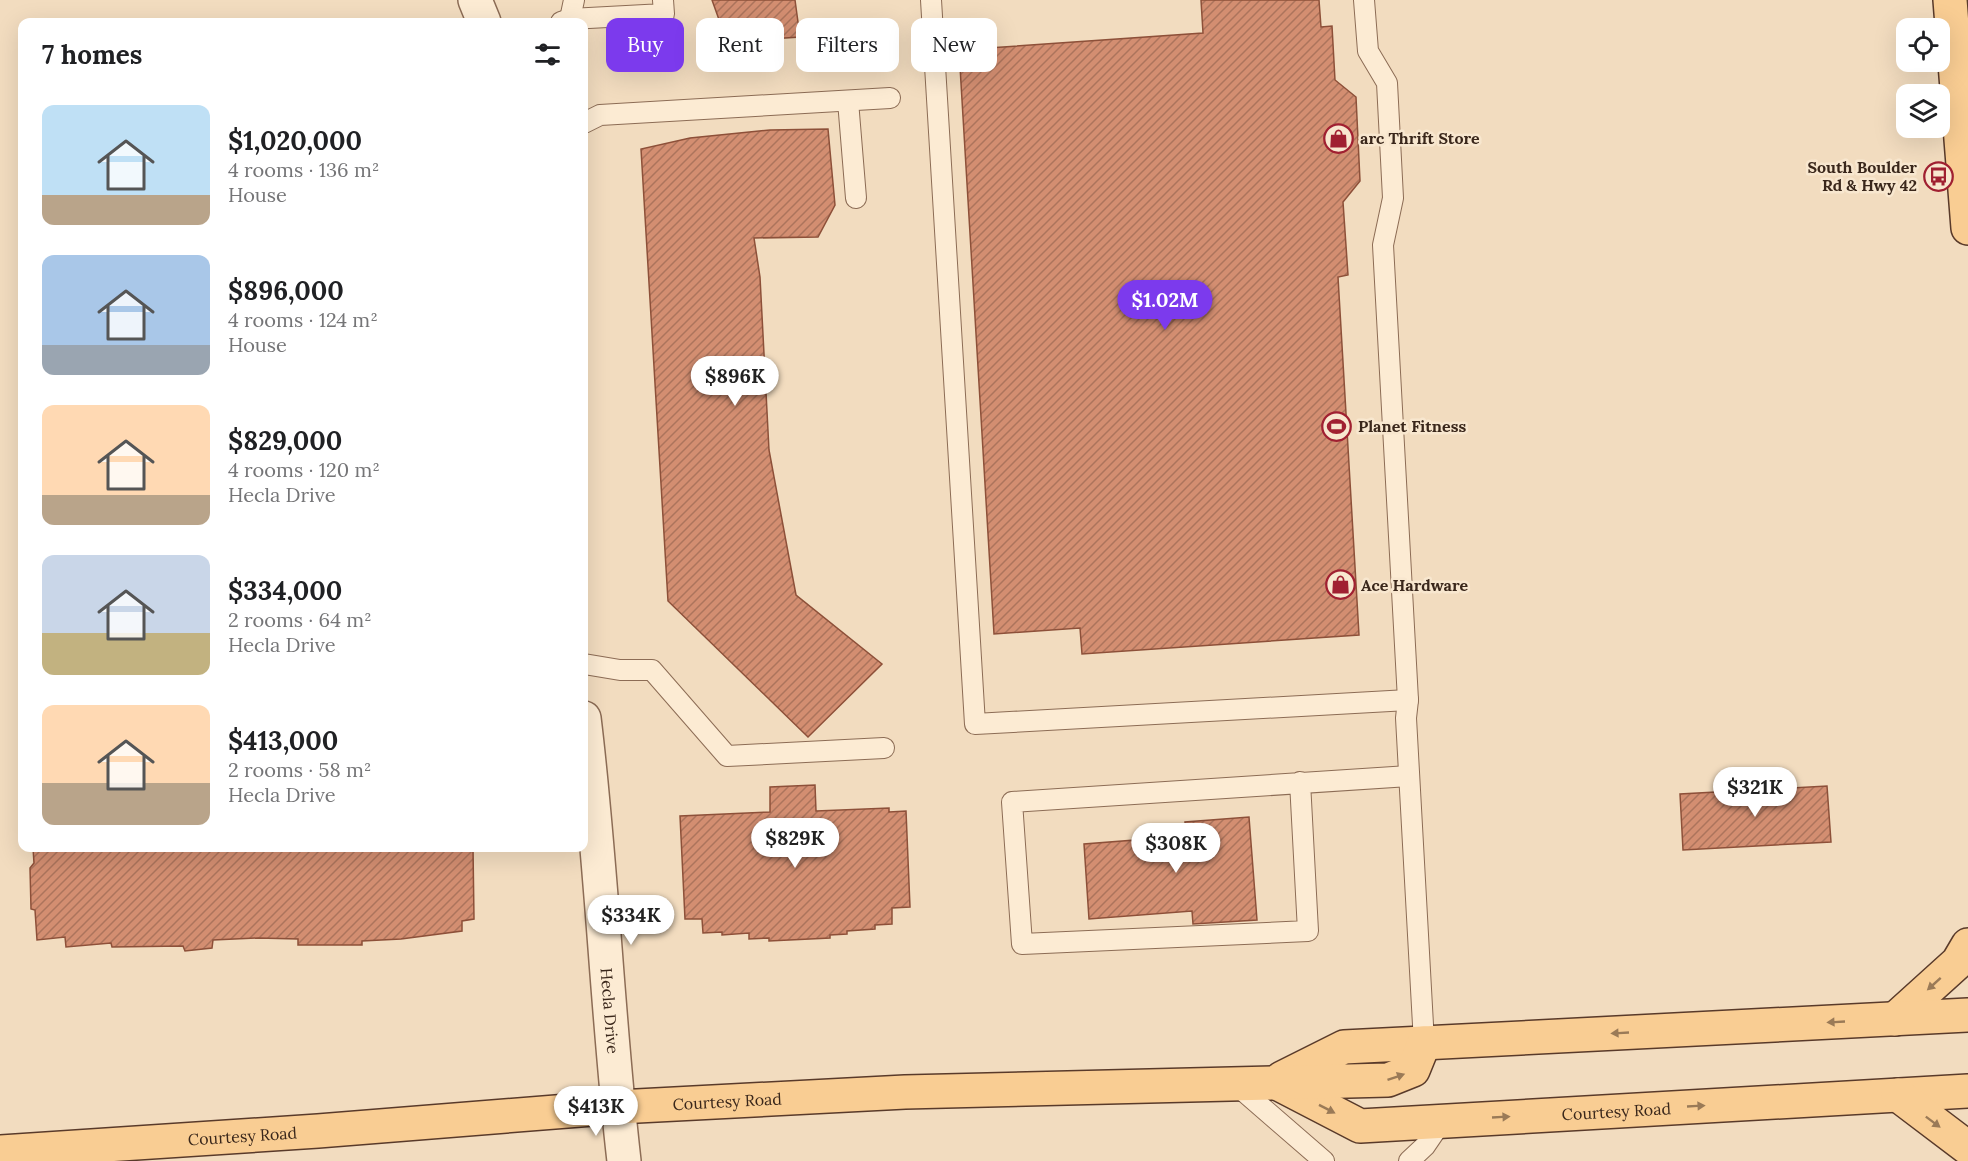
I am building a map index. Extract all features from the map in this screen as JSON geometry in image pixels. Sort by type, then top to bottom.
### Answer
[{"type":"main road","points":[[1950,0],[1968,228]]},
{"type":"main road","points":[[1895,1018],[1958,962],[1968,945]]},
{"type":"main road","points":[[1275,1082],[1388,1080],[1413,1070],[1424,1043],[1968,1015]]},
{"type":"main road","name":"Courtesy Road","points":[[0,1152],[318,1131],[618,1107],[905,1092],[1275,1082],[1360,1126],[1968,1091]]},
{"type":"main road","points":[[1898,1095],[1968,1148]]},
{"type":"street","points":[[475,0],[482,18]]},
{"type":"street","name":"Hecla Drive","points":[[588,753],[624,1161]]},
{"type":"lane","points":[[568,14],[664,14],[663,0]]},
{"type":"lane","points":[[931,0],[975,724],[1408,700]]},
{"type":"lane","points":[[1364,0],[1368,51],[1387,83],[1388,94],[1393,198],[1383,245],[1424,1043]]},
{"type":"lane","points":[[588,121],[600,115],[890,98]]},
{"type":"lane","points":[[848,101],[856,198]]},
{"type":"lane","points":[[588,665],[620,670],[652,670],[727,756],[884,748]]},
{"type":"lane","points":[[1300,782],[1308,931],[1022,944],[1012,801],[1300,782],[1409,776]]},
{"type":"lane","points":[[1234,1083],[1324,1161]]},
{"type":"lane","points":[[1409,1161],[1425,1146],[1442,1121]]},
{"type":"building","points":[[712,0],[795,0],[797,18],[796,37],[784,38],[784,18],[718,18]]},
{"type":"building","points":[[1201,0],[1319,0],[1321,27],[1332,26],[1335,80],[1356,97],[1360,181],[1343,202],[1348,275],[1338,277],[1359,635],[1082,654],[1080,628],[994,634],[960,72],[997,72],[997,47],[1203,33]]},
{"type":"building","points":[[828,129],[835,205],[818,237],[754,238],[760,277],[769,450],[796,595],[882,664],[808,737],[668,601],[641,149],[690,138],[770,130]]},
{"type":"building","points":[[815,785],[816,811],[889,808],[889,812],[906,811],[910,907],[892,908],[892,924],[875,925],[875,929],[847,931],[847,934],[830,935],[830,938],[769,941],[769,938],[749,939],[749,933],[722,935],[722,932],[703,933],[702,919],[685,919],[680,816],[770,812],[770,787]]},
{"type":"building","points":[[1827,786],[1831,842],[1683,850],[1680,794]]},
{"type":"building","points":[[1249,817],[1257,920],[1193,924],[1192,911],[1089,919],[1084,844],[1186,836],[1185,822]]},
{"type":"building","points":[[33,852],[473,852],[474,919],[462,921],[462,931],[401,939],[362,941],[362,945],[298,945],[298,939],[258,938],[213,940],[212,948],[185,951],[183,946],[112,947],[111,943],[66,947],[65,937],[37,940],[35,910],[31,909],[30,868],[34,863]]},
{"type":"place","name":"arc Thrift Store","points":[[1339,138]]},
{"type":"place","name":"South Boulder Rd & Hwy 42","points":[[1938,176]]},
{"type":"place","name":"Planet Fitness","points":[[1337,426]]},
{"type":"place","name":"Ace Hardware","points":[[1340,585]]}]
